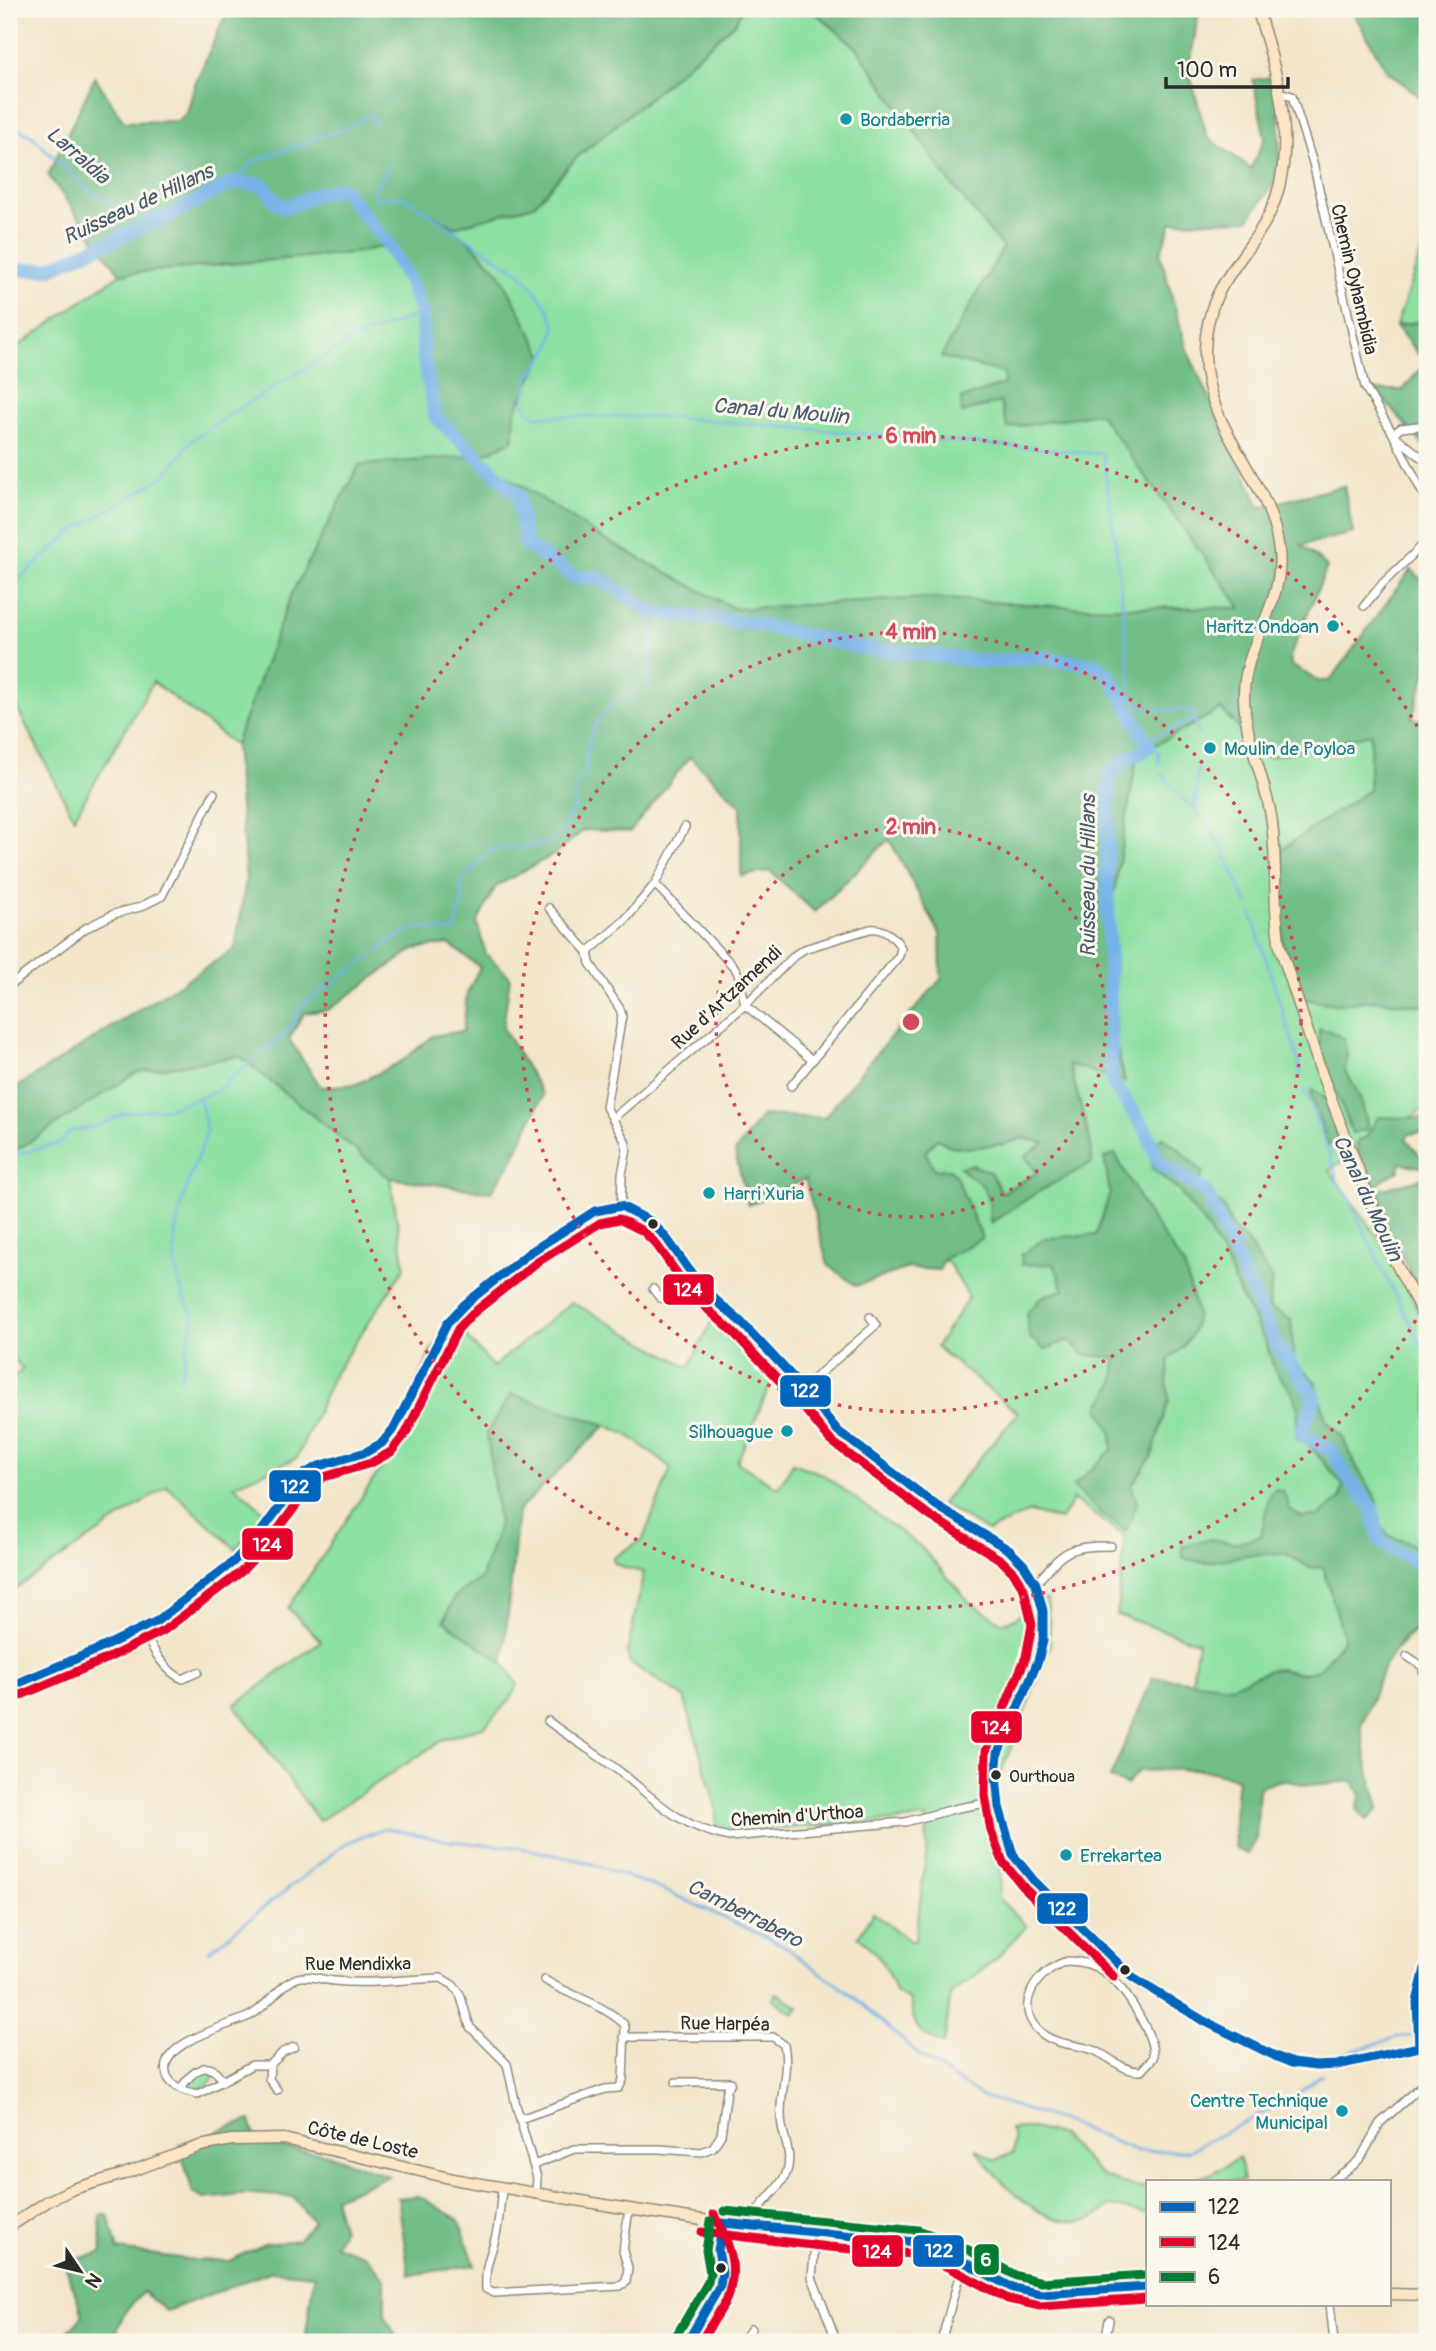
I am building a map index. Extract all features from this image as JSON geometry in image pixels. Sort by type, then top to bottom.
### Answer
[{"type":"street","points":[[1257,9],[1270,47],[1279,92],[1283,143],[1279,186],[1263,224],[1220,289],[1209,319],[1205,349],[1206,371],[1213,404],[1227,436],[1268,506],[1276,530],[1279,552],[1280,566],[1275,600],[1254,646],[1246,674],[1245,714],[1272,820],[1276,928],[1280,947],[1322,1075],[1390,1252],[1427,1322]]},
{"type":"street","name":"Chemin Oyhambidia","points":[[1279,92],[1292,96],[1313,163],[1365,387],[1393,434],[1427,462]]},
{"type":"street","points":[[1427,425],[1401,428],[1393,434],[1427,502]]},
{"type":"street","points":[[1364,606],[1383,583],[1427,541]]},
{"type":"street","points":[[9,986],[86,928],[162,896],[214,793]]},
{"type":"street","points":[[588,952],[625,920],[654,884],[685,827]]},
{"type":"street","points":[[654,884],[734,968],[740,978],[745,1004],[812,1060]]},
{"type":"street","points":[[549,908],[588,952],[590,963],[622,1016],[606,1107],[627,1149],[622,1174],[621,1206]]},
{"type":"street","name":"Rue d'Artzamendi","points":[[612,1119],[745,1004],[794,955],[804,949],[870,929],[882,929],[899,943],[899,956],[791,1086]]},
{"type":"street","points":[[9,1688],[157,1621],[243,1553],[304,1474],[319,1466],[366,1452],[382,1443],[395,1427],[448,1322],[464,1304],[499,1275],[595,1211],[621,1206],[643,1217],[660,1230],[702,1288],[735,1316],[853,1445],[937,1506],[1009,1550],[1024,1565],[1035,1584],[1043,1611],[1043,1641],[1038,1661],[998,1753],[998,1801],[1008,1841],[1019,1862],[1035,1882],[1133,1978],[1204,2021],[1292,2063],[1338,2065],[1398,2050],[1423,2047],[1417,2002],[1427,1960]]},
{"type":"street","points":[[653,1289],[660,1298],[672,1301],[714,1299]]},
{"type":"street","points":[[803,1388],[876,1325],[870,1317]]},
{"type":"street","points":[[1035,1584],[1069,1550],[1083,1546],[1111,1546]]},
{"type":"street","points":[[142,1629],[153,1649],[176,1677],[183,1679],[198,1672]]},
{"type":"street","points":[[1407,1656],[1422,1666],[1427,1689]]},
{"type":"street","name":"Chemin d'Urthoa","points":[[548,1721],[618,1771],[671,1815],[729,1838],[905,1822],[998,1801]]},
{"type":"street","points":[[1077,1961],[1107,1973],[1130,2002],[1152,2045],[1153,2058],[1140,2071],[1128,2070],[1090,2048],[1057,2042],[1043,2035],[1031,2020],[1030,1993],[1041,1975],[1054,1965],[1077,1961]]},
{"type":"street","points":[[1107,1973],[1117,1963]]},
{"type":"street","name":"Rue Mendixka","points":[[181,2088],[170,2081],[167,2075],[166,2067],[171,2054],[193,2038],[250,2015],[297,1978],[308,1976],[343,1982],[441,1978],[453,1985],[460,1994],[470,2027],[507,2064],[520,2119]]},
{"type":"street","points":[[536,2193],[537,2178],[520,2119],[605,2089],[619,2088],[624,2080],[625,2027],[620,2020],[597,2005],[566,1993],[545,1980]]},
{"type":"street","name":"Rue Harpéa","points":[[624,2037],[773,2038],[784,2045],[781,2124],[788,2146],[788,2170],[781,2185],[753,2215],[750,2227]]},
{"type":"street","points":[[277,2090],[269,2079],[270,2065],[283,2052],[294,2047]]},
{"type":"street","points":[[223,2081],[218,2071],[211,2067],[203,2068],[181,2088],[198,2094],[223,2081],[252,2065],[270,2065]]},
{"type":"street","points":[[1333,2180],[1362,2156],[1380,2123],[1427,2081]]},
{"type":"street","points":[[534,2165],[574,2149],[702,2152],[713,2147],[721,2135],[727,2090],[731,2082],[676,2082]]},
{"type":"street","name":"Côte de Loste","points":[[9,2227],[48,2201],[72,2189],[124,2174],[200,2146],[263,2138],[298,2141],[458,2180],[629,2209],[750,2227],[915,2242],[1024,2291],[1041,2294],[1146,2287]]},
{"type":"street","points":[[503,2187],[496,2238],[485,2271],[488,2292],[620,2286],[626,2282],[628,2268],[624,2251],[629,2209]]},
{"type":"street","points":[[687,2342],[720,2286],[722,2273],[718,2250],[703,2220]]},
{"type":"street","points":[[718,2250],[723,2223]]},
{"type":"street","points":[[816,2234],[812,2277],[837,2342]]},
{"type":"street","points":[[941,2342],[963,2262]]},
{"type":"street","points":[[1390,2294],[1427,2295]]},
{"type":"street","points":[[1330,2306],[1334,2342]]},
{"type":"street","points":[[1105,2342],[1109,2320]]},
{"type":"street","points":[[742,2342],[751,2329]]},
{"type":"green space","points":[[228,9],[742,9],[735,23],[576,158],[534,205],[454,227],[431,214],[465,237],[499,272],[543,355],[515,412],[513,440],[478,457],[605,540],[735,609],[929,598],[1070,607],[1241,608],[1099,413],[1008,428],[1000,402],[962,413],[961,399],[1004,384],[1004,373],[941,357],[1003,248],[950,182],[857,48],[811,9],[1117,9],[1133,14],[1136,9],[1199,9],[1189,71],[1207,137],[1251,168],[1265,138],[1253,80],[1278,76],[1280,175],[1248,220],[1172,222],[1160,254],[1187,350],[1260,507],[1344,486],[1353,533],[1302,545],[1327,567],[1290,656],[1291,665],[1319,681],[1330,681],[1411,569],[1427,585],[1427,669],[1412,718],[1427,721],[1427,1006],[1376,1000],[1335,1004],[1303,999],[1282,941],[1282,849],[1369,790],[1371,734],[1267,758],[1221,709],[1137,755],[1107,934],[1109,1016],[1125,1082],[1069,1064],[1091,1145],[1092,1163],[1036,1193],[990,1223],[986,1192],[979,1182],[960,1167],[972,1165],[990,1172],[1002,1193],[1037,1173],[1025,1156],[1044,1143],[1023,1138],[1005,1144],[968,1148],[950,1146],[937,1139],[925,1152],[935,1170],[950,1169],[956,1176],[982,1238],[944,1259],[939,1270],[908,1268],[856,1286],[828,1265],[805,1179],[748,1205],[735,1152],[763,1115],[824,1118],[941,979],[940,934],[889,839],[815,912],[770,871],[741,876],[741,806],[690,757],[630,832],[584,830],[555,854],[496,886],[477,923],[486,954],[510,977],[503,1028],[543,1095],[512,1161],[491,1192],[390,1178],[239,1056],[137,1072],[9,1153],[9,1092],[235,949],[246,878],[235,745],[291,595],[359,465],[476,456],[435,416],[423,355],[422,313],[409,281],[383,246],[360,252],[120,274],[48,175],[95,77],[124,122],[177,121],[187,113],[195,84]],"holes":[[[449,944],[480,967],[467,994],[463,1031],[433,1036],[402,1061],[357,1084],[321,1087],[289,1039],[304,1013],[328,1010],[414,949]]]},
{"type":"green space","points":[[742,9],[811,9],[857,48],[950,182],[1003,248],[942,356],[1004,373],[1004,384],[962,399],[1000,402],[1009,428],[1099,412],[1242,608],[1070,607],[929,598],[735,609],[605,540],[359,465],[291,595],[235,745],[153,682],[74,818],[9,697],[9,353],[120,274],[360,252],[361,199],[534,205],[576,158],[735,23]]},
{"type":"green space","points":[[1351,9],[1427,9],[1427,102],[1387,71]]},
{"type":"green space","points":[[1426,238],[1427,320],[1396,326]]},
{"type":"green space","points":[[1427,320],[1427,449],[1375,390],[1403,390],[1425,363],[1396,326]]},
{"type":"green space","points":[[1221,709],[1267,758],[1371,734],[1369,790],[1335,1004],[1376,1000],[1427,1006],[1427,1107],[1329,1170],[1400,1268],[1427,1332],[1427,1623],[1424,1622],[1375,1669],[1351,1731],[1191,1687],[1198,1642],[1117,1615],[1125,1537],[1073,1499],[1061,1520],[1030,1512],[988,1531],[941,1504],[1018,1413],[936,1347],[969,1297],[948,1262],[944,1260],[950,1169],[935,1170],[925,1152],[937,1139],[950,1146],[1004,1144],[1023,1138],[1045,1143],[1037,1173],[1001,1193],[990,1172],[963,1172],[984,1187],[990,1205],[991,1223],[1036,1193],[1091,1145],[1069,1063],[1125,1081],[1109,1016],[1107,934],[1137,755]]},
{"type":"green space","points":[[1319,1029],[1330,1031],[1344,1039],[1347,1055],[1345,1072],[1360,1099],[1368,1129],[1352,1133],[1319,1046]]},
{"type":"green space","points":[[240,1056],[390,1178],[405,1267],[333,1376],[297,1458],[234,1485],[266,1513],[236,1549],[167,1486],[9,1593],[9,1381],[23,1369],[9,1354],[9,1153],[137,1072]]},
{"type":"green space","points":[[1311,1090],[1324,1098],[1333,1110],[1337,1141],[1329,1146],[1311,1097]]},
{"type":"green space","points":[[1378,1117],[1422,1118],[1427,1123],[1427,1132],[1409,1134],[1406,1139],[1421,1157],[1425,1168],[1400,1163],[1399,1171],[1384,1178],[1377,1186],[1371,1184],[1358,1159],[1357,1142],[1366,1137]]},
{"type":"green space","points":[[1163,1137],[1203,1173],[1199,1182],[1224,1208],[1233,1229],[1246,1240],[1272,1279],[1269,1307],[1291,1320],[1294,1361],[1315,1381],[1326,1420],[1342,1436],[1355,1464],[1378,1501],[1378,1521],[1389,1536],[1410,1543],[1427,1557],[1427,1622],[1403,1637],[1384,1667],[1361,1726],[1379,1809],[1367,1820],[1357,1809],[1361,1795],[1353,1781],[1309,1785],[1281,1780],[1259,1787],[1256,1840],[1248,1854],[1235,1849],[1234,1815],[1238,1778],[1199,1769],[1138,1771],[1126,1785],[1110,1778],[1153,1677],[1231,1686],[1269,1670],[1280,1669],[1302,1674],[1318,1670],[1343,1640],[1323,1567],[1310,1568],[1285,1553],[1247,1555],[1205,1563],[1183,1558],[1182,1547],[1210,1539],[1234,1543],[1261,1536],[1269,1497],[1275,1489],[1283,1491],[1290,1509],[1302,1517],[1318,1516],[1340,1499],[1343,1485],[1310,1446],[1296,1439],[1298,1410],[1292,1392],[1275,1371],[1265,1341],[1239,1293],[1227,1263],[1205,1225],[1178,1190],[1153,1169],[1148,1148]]},
{"type":"green space","points":[[1115,1154],[1147,1212],[1185,1268],[1197,1315],[1192,1334],[1169,1359],[1169,1401],[1152,1456],[1132,1485],[1137,1504],[1126,1531],[1103,1515],[1073,1486],[1112,1450],[1112,1433],[1099,1407],[1114,1383],[1116,1360],[1084,1355],[1069,1340],[1045,1349],[1029,1337],[1027,1313],[1043,1296],[1064,1290],[1054,1264],[1022,1265],[1021,1255],[1045,1238],[1096,1235],[1110,1193],[1104,1158]]},
{"type":"green space","points":[[1427,1177],[1427,1305],[1387,1228],[1379,1190]]},
{"type":"green space","points":[[572,1302],[689,1367],[718,1308],[775,1374],[737,1462],[778,1488],[793,1463],[822,1474],[922,1548],[969,1602],[1003,1623],[1033,1604],[1047,1599],[1050,1646],[992,1796],[1003,1846],[999,1899],[1027,1926],[996,1959],[951,1994],[944,2044],[923,2034],[916,2024],[910,2001],[895,1992],[881,1962],[858,1937],[873,1913],[910,1941],[915,1941],[927,1848],[926,1818],[740,1833],[716,1831],[716,1807],[684,1697],[630,1663],[627,1653],[644,1572],[625,1568],[613,1562],[613,1558],[643,1539],[671,1468],[628,1435],[606,1425],[512,1395],[487,1433],[499,1525],[481,1578],[455,1596],[444,1620],[503,1663],[518,1684],[510,1700],[485,1726],[444,1739],[319,1821],[235,1705],[321,1641],[288,1608],[401,1438],[399,1431],[431,1351],[454,1322],[493,1367]]},
{"type":"green space","points":[[511,1394],[606,1425],[518,1511],[503,1663],[444,1621],[455,1596],[481,1578],[499,1525],[487,1433]]},
{"type":"green space","points":[[777,1993],[799,2007],[794,2014],[773,2000]]},
{"type":"green space","points":[[203,2071],[215,2074],[211,2082],[200,2088],[188,2088],[191,2080]]},
{"type":"green space","points":[[250,2120],[257,2144],[327,2154],[388,2176],[334,2198],[343,2231],[335,2245],[366,2256],[385,2279],[385,2315],[399,2342],[305,2342],[314,2275],[272,2271],[166,2311],[143,2292],[124,2313],[113,2342],[59,2342],[83,2315],[64,2262],[102,2253],[100,2215],[108,2215],[118,2250],[195,2260],[229,2261],[264,2244],[298,2240],[313,2222],[293,2197],[250,2194],[204,2199],[193,2193],[179,2145]]},
{"type":"green space","points":[[1031,2128],[1061,2135],[1103,2177],[1139,2188],[1146,2187],[1146,2214],[1111,2206],[1091,2219],[1071,2221],[1038,2211],[996,2175],[975,2148],[995,2160],[1013,2153],[1014,2139],[1010,2129]]},
{"type":"green space","points":[[1239,2158],[1243,2180],[1192,2180],[1209,2175]]},
{"type":"green space","points":[[419,2196],[459,2220],[475,2265],[409,2275],[398,2198]]},
{"type":"waterway","name":"Canal du Moulin","points":[[233,182],[254,161],[344,129],[370,115],[376,124]]},
{"type":"waterway","name":"Larraldia","points":[[9,123],[33,137],[86,189],[133,215],[168,216]]},
{"type":"waterway","name":"Canal du Moulin","points":[[390,167],[374,189],[376,199],[404,197],[520,273],[548,308],[555,326],[551,345],[530,377],[523,402],[529,412],[537,416],[668,417],[1103,454],[1132,696],[1146,708],[1153,710],[1193,712],[1198,734]]},
{"type":"waterway","name":"Ruisseau de Hillans","points":[[9,270],[48,269],[168,216],[233,182],[263,185],[277,203]]},
{"type":"waterway","name":"Ruisseau du Hillans","points":[[281,206],[287,207],[316,194],[342,188],[387,243],[409,281],[422,313],[423,355],[435,416],[518,495],[525,544],[576,578],[598,577],[652,612],[751,623],[863,648],[992,662],[1035,657],[1097,665],[1112,679],[1149,746],[1110,772],[1107,863],[1112,1082],[1146,1130],[1158,1162],[1206,1192],[1276,1344],[1315,1397],[1301,1434],[1332,1451],[1350,1481],[1372,1508],[1380,1542],[1427,1570]]},
{"type":"waterway","points":[[9,588],[73,531],[165,476],[190,442],[232,413],[351,340],[422,313]]},
{"type":"waterway","points":[[9,1156],[60,1143],[70,1132],[97,1126],[125,1113],[169,1108],[215,1092],[288,1031],[301,1006],[404,932],[422,927],[454,932],[462,908],[461,880],[494,849],[544,845],[558,835],[575,808],[574,786],[586,773],[594,727],[610,708],[650,683],[652,612]]},
{"type":"waterway","points":[[1146,741],[1196,718]]},
{"type":"waterway","points":[[1149,746],[1159,751],[1159,763]]},
{"type":"waterway","name":"Canal du Moulin","points":[[1198,767],[1195,808],[1221,845],[1248,906]]},
{"type":"waterway","points":[[1162,774],[1185,801],[1195,808]]},
{"type":"waterway","name":"Canal du Moulin","points":[[1251,913],[1298,1059],[1301,1078]]},
{"type":"waterway","name":"Canal du Moulin","points":[[1304,1089],[1338,1182],[1353,1203],[1380,1265],[1427,1356]]},
{"type":"waterway","points":[[180,1380],[194,1316],[177,1278],[174,1242],[181,1205],[206,1134],[200,1098]]},
{"type":"waterway","points":[[1414,1539],[1427,1527]]},
{"type":"waterway","name":"Camberrabero","points":[[209,1951],[346,1843],[385,1828],[448,1841],[517,1847],[587,1862],[666,1891],[781,1944],[853,1996],[924,2059],[981,2096],[1063,2121],[1137,2151],[1188,2151],[1294,2097],[1322,2074]]},
{"type":"waterway","points":[[1332,2061],[1339,2055],[1398,2037],[1412,2036]]},
{"type":"transit line","name":"122","points":[[9,1687],[157,1621],[233,1562],[258,1536],[304,1474],[319,1466],[366,1452],[382,1443],[395,1427],[448,1322],[464,1305],[529,1253],[595,1211],[621,1206],[650,1221],[665,1236],[702,1288],[742,1323],[803,1388],[838,1431],[937,1506],[1009,1550],[1024,1565],[1036,1584],[1043,1611],[1043,1641],[1038,1661],[998,1753],[996,1776],[999,1807],[1013,1855],[1035,1882],[1133,1978],[1204,2021],[1275,2056],[1292,2063],[1337,2065],[1419,2047]]},
{"type":"transit line","name":"124","points":[[14,1698],[104,1660],[163,1631],[241,1572],[268,1543],[312,1484],[324,1477],[371,1463],[391,1452],[406,1433],[458,1329],[472,1314],[536,1263],[600,1223],[619,1219],[643,1231],[656,1244],[693,1296],[733,1332],[794,1396],[830,1440],[930,1516],[1001,1560],[1014,1573],[1024,1589],[1032,1625],[1026,1657],[986,1751],[985,1795],[991,1831],[1003,1862],[1026,1890],[1114,1977]]},
{"type":"transit line","name":"122","points":[[1419,2047],[1417,2002],[1427,1960]]},
{"type":"transit line","name":"6","points":[[724,2211],[918,2230],[959,2245],[1017,2276],[1042,2282],[1146,2275]]},
{"type":"transit line","name":"124","points":[[701,2342],[724,2304],[732,2280],[729,2247],[714,2214]]},
{"type":"transit line","name":"6","points":[[676,2336],[708,2282],[710,2273],[706,2250],[711,2221]]},
{"type":"transit line","name":"122","points":[[723,2223],[915,2242],[953,2256],[1013,2288],[1041,2294],[1146,2287]]},
{"type":"transit line","name":"122","points":[[687,2342],[720,2286],[722,2273],[718,2250],[723,2223]]},
{"type":"transit line","name":"124","points":[[702,2232],[912,2254],[948,2267],[1008,2299],[1040,2306],[1146,2299]]},
{"type":"place","name":"Bordaberria","points":[[846,119]]},
{"type":"place","name":"Haritz Ondoan","points":[[1333,626]]},
{"type":"place","name":"Moulin de Poyloa","points":[[1210,748]]},
{"type":"place","name":"Harri Xuria","points":[[709,1193]]},
{"type":"place","name":"Silhouague","points":[[787,1431]]},
{"type":"place","name":"Ourthoua","points":[[996,1775]]},
{"type":"place","name":"Errekartea","points":[[1066,1855]]},
{"type":"place","name":"Centre Technique Municipal","points":[[1342,2111]]}]
